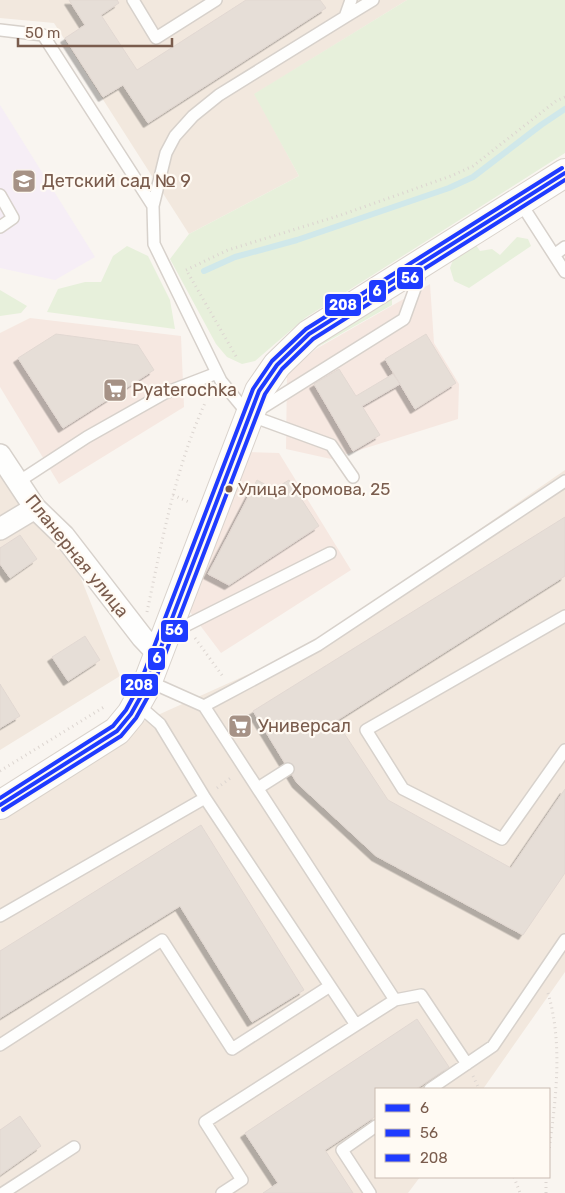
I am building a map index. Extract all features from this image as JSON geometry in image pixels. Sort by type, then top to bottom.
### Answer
[{"type":"main road","points":[[0,804],[117,731],[142,693],[155,642],[259,391],[267,377],[292,349],[308,334],[565,173]]},
{"type":"street","name":"Планерная улица","points":[[0,455],[35,508],[64,536],[155,642]]},
{"type":"street","points":[[0,529],[35,508]]},
{"type":"lane","points":[[132,0],[156,38],[216,0]]},
{"type":"lane","points":[[345,17],[351,0]]},
{"type":"lane","points":[[353,477],[331,445],[249,416],[221,381],[154,244],[154,206],[166,153],[175,136],[194,116],[219,96],[373,0]]},
{"type":"lane","points":[[0,30],[44,35],[154,206]]},
{"type":"lane","points":[[0,194],[13,218],[0,226]]},
{"type":"lane","points":[[520,202],[565,272]]},
{"type":"lane","points":[[554,255],[565,248]]},
{"type":"lane","points":[[249,416],[404,318],[425,261]]},
{"type":"lane","points":[[18,482],[87,437],[164,393],[217,373]]},
{"type":"lane","points":[[142,693],[204,706],[318,645],[565,481]]},
{"type":"lane","points":[[155,642],[330,553]]},
{"type":"lane","points":[[565,616],[366,730],[403,789],[502,839],[565,750]]},
{"type":"lane","points":[[142,693],[205,798],[356,1025]]},
{"type":"lane","points":[[204,706],[395,1000]]},
{"type":"lane","points":[[258,788],[288,769]]},
{"type":"lane","points":[[0,916],[205,798]]},
{"type":"lane","points":[[0,1045],[162,940],[232,1049],[330,986]]},
{"type":"lane","points":[[431,1088],[493,1046],[565,940]]},
{"type":"lane","points":[[222,1193],[242,1180],[205,1122],[395,1000],[421,995],[466,1064]]},
{"type":"lane","points":[[370,1193],[342,1150],[375,1127]]},
{"type":"lane","points":[[3,1193],[74,1147]]},
{"type":"path","points":[[237,358],[186,270],[228,250],[341,215],[451,176],[473,166],[556,101],[565,97]]},
{"type":"path","points":[[155,642],[156,571],[174,495],[190,439],[205,403]]},
{"type":"path","points":[[174,495],[199,506]]},
{"type":"path","points":[[0,771],[110,703]]},
{"type":"path","points":[[205,798],[244,767]]},
{"type":"path","points":[[543,974],[553,1011],[557,1048],[555,1105],[550,1142]]},
{"type":"path","points":[[514,1178],[520,1193]]},
{"type":"path","points":[[546,1178],[546,1193]]},
{"type":"shaded area","points":[[0,0],[407,0],[255,94],[299,176],[189,234],[54,23],[0,18]]},
{"type":"shaded area","name":"Детский сад № 9","points":[[0,105],[95,257],[55,280],[0,268]]},
{"type":"shaded area","points":[[430,284],[434,343],[459,384],[458,419],[331,459],[286,449],[287,373],[316,349]]},
{"type":"shaded area","points":[[30,318],[181,336],[184,407],[59,484],[0,387],[0,333]]},
{"type":"shaded area","points":[[247,452],[279,453],[351,570],[221,653],[190,612]]},
{"type":"shaded area","points":[[0,455],[64,536],[120,676],[0,750]]},
{"type":"shaded area","points":[[565,470],[565,972],[484,1088],[375,1088],[375,1178],[419,1178],[408,1193],[0,1193],[0,809],[129,728],[313,645]]},
{"type":"green space","points":[[407,0],[565,0],[565,153],[305,318],[255,361],[242,364],[227,357],[216,344],[170,259],[189,234],[299,176],[254,94]]},
{"type":"green space","points":[[517,237],[528,239],[531,246],[469,288],[454,281],[450,268],[456,252],[474,242],[480,251],[492,249],[500,255]]},
{"type":"green space","points":[[127,246],[148,256],[170,300],[175,329],[47,312],[58,289],[85,282],[101,282],[113,256]]},
{"type":"green space","points":[[0,290],[27,306],[21,313],[0,316]]},
{"type":"green space","points":[[387,296],[392,299],[392,305],[316,348],[286,372],[307,343]]},
{"type":"building","points":[[69,0],[117,0],[119,3],[101,15],[137,70],[246,0],[320,0],[326,8],[148,123],[123,85],[103,97],[65,38],[85,25]]},
{"type":"building","points":[[56,334],[138,345],[154,370],[63,428],[18,358]]},
{"type":"building","points":[[426,334],[456,383],[415,409],[385,359]]},
{"type":"building","points":[[339,369],[356,396],[393,374],[400,384],[362,406],[380,435],[353,451],[314,384]]},
{"type":"building","points":[[257,480],[274,489],[289,480],[319,526],[229,585],[208,574]]},
{"type":"building","points":[[565,517],[565,576],[336,721],[388,800],[511,868],[565,789],[565,873],[523,935],[376,856],[297,783],[253,711]]},
{"type":"building","points":[[20,535],[37,559],[10,578],[0,564],[0,548]]},
{"type":"building","points":[[85,636],[100,660],[68,681],[52,657]]},
{"type":"building","points":[[0,684],[20,716],[0,728]]},
{"type":"building","points":[[201,825],[304,990],[252,1022],[180,906],[0,1018],[0,951]]},
{"type":"building","points":[[417,1019],[449,1067],[418,1088],[375,1088],[375,1117],[325,1150],[353,1193],[263,1193],[278,1183],[245,1133]]},
{"type":"building","points":[[20,1116],[41,1146],[0,1175],[0,1130]]},
{"type":"waterway","points":[[204,271],[235,257],[297,240],[449,188],[473,177],[565,109]]},
{"type":"transit line","name":"208","points":[[0,798],[113,726],[126,710],[139,686],[253,389],[272,361],[306,329],[562,168]]},
{"type":"transit line","name":"6","points":[[0,805],[117,731],[131,714],[145,689],[259,391],[277,365],[309,334],[565,173]]},
{"type":"transit line","name":"56","points":[[3,810],[121,736],[136,718],[151,691],[265,394],[282,369],[313,339],[565,180]]},
{"type":"place","name":"Детский сад № 9","points":[[24,181]]},
{"type":"place","name":"Pyaterochka","points":[[115,390]]},
{"type":"place","name":"Улица Хромова, 25","points":[[229,489]]},
{"type":"place","name":"Универсал","points":[[240,726]]}]
